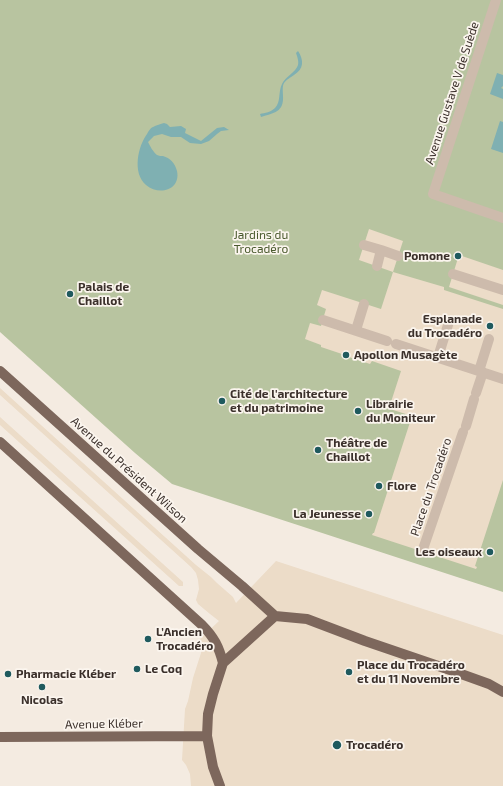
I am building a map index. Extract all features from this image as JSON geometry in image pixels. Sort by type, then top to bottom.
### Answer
[{"type":"main road","name":"Avenue du Président Wilson","points":[[0,371],[275,616]]},
{"type":"main road","points":[[0,442],[202,625],[210,633],[219,648],[223,663]]},
{"type":"main road","points":[[220,786],[213,767],[207,736],[208,714],[223,663],[275,616],[307,619],[365,641],[489,684],[503,692]]},
{"type":"main road","name":"Avenue Kléber","points":[[0,737],[207,736]]},
{"type":"street","name":"Avenue Gustave V de Suède","points":[[496,0],[433,194],[503,218]]},
{"type":"street","points":[[364,245],[398,256]]},
{"type":"street","points":[[376,266],[381,250]]},
{"type":"street","points":[[453,274],[503,290]]},
{"type":"street","points":[[356,330],[364,304]]},
{"type":"street","points":[[323,320],[503,378]]},
{"type":"street","points":[[438,357],[448,326]]},
{"type":"street","name":"Place du Trocadéro","points":[[422,552],[475,396],[489,339]]},
{"type":"green space","name":"Jardins du Trocadéro","points":[[0,0],[503,0],[503,592],[172,484],[135,453],[0,332]]},
{"type":"shaded area","points":[[369,229],[403,241],[393,272],[359,260]]},
{"type":"shaded area","points":[[462,256],[503,270],[503,305],[449,287],[458,258],[461,259]]},
{"type":"shaded area","points":[[393,272],[444,287],[444,290],[503,309],[503,480],[475,566],[477,567],[476,569],[372,535],[374,533],[412,416],[390,409],[401,371],[372,361],[370,364],[349,357],[350,354],[343,352],[342,354],[321,347],[321,345],[305,339],[310,323],[321,326],[326,309],[317,305],[322,290],[381,309]]},
{"type":"shaded area","name":"Place du Trocadéro et du 11 Novembre","points":[[0,388],[233,597],[236,603],[276,561],[503,635],[503,786],[191,786],[190,774],[182,760],[185,709],[201,653],[202,647],[199,640],[219,621],[198,604],[196,600],[199,589],[196,573],[0,395]]},
{"type":"shaded area","points":[[0,417],[183,582],[183,586],[179,586],[0,425]]},
{"type":"water","points":[[298,51],[302,64],[300,70],[284,83],[283,101],[280,109],[261,117],[260,114],[268,112],[277,106],[282,84],[285,79],[297,68],[298,60],[296,53]]},
{"type":"water","points":[[497,73],[503,75],[503,86],[501,88],[503,89],[503,99],[490,94]]},
{"type":"water","points":[[500,121],[503,122],[503,153],[491,149]]},
{"type":"water","points":[[164,123],[170,127],[181,126],[186,129],[185,133],[201,141],[217,128],[224,127],[229,130],[221,131],[209,141],[201,144],[190,143],[181,137],[171,137],[162,134],[154,136],[148,142],[154,152],[159,156],[166,157],[172,161],[177,171],[176,183],[172,187],[157,190],[146,185],[142,180],[139,174],[138,160],[141,145],[149,130],[154,126]]},
{"type":"place","name":"Pomone","points":[[458,256]]},
{"type":"place","name":"Palais de Chaillot","points":[[70,294]]},
{"type":"place","name":"Esplanade du Trocadéro","points":[[490,326]]},
{"type":"place","name":"Apollon Musagète","points":[[346,355]]},
{"type":"place","name":"Cité de l'architecture et du patrimoine","points":[[222,401]]},
{"type":"place","name":"Librairie du Moniteur","points":[[358,411]]},
{"type":"place","name":"Théâtre de Chaillot","points":[[318,450]]},
{"type":"place","name":"Flore","points":[[379,486]]},
{"type":"place","name":"La Jeunesse","points":[[369,514]]},
{"type":"place","name":"Les oiseaux","points":[[490,552]]},
{"type":"place","name":"L’Ancien Trocadéro","points":[[148,639]]},
{"type":"place","name":"Le Coq","points":[[137,669]]},
{"type":"place","name":"Place du Trocadéro et du 11 Novembre","points":[[349,672]]},
{"type":"place","name":"Pharmacie Kléber","points":[[8,674]]},
{"type":"place","name":"Nicolas","points":[[42,687]]},
{"type":"place","name":"Trocadéro","points":[[337,745]]}]
